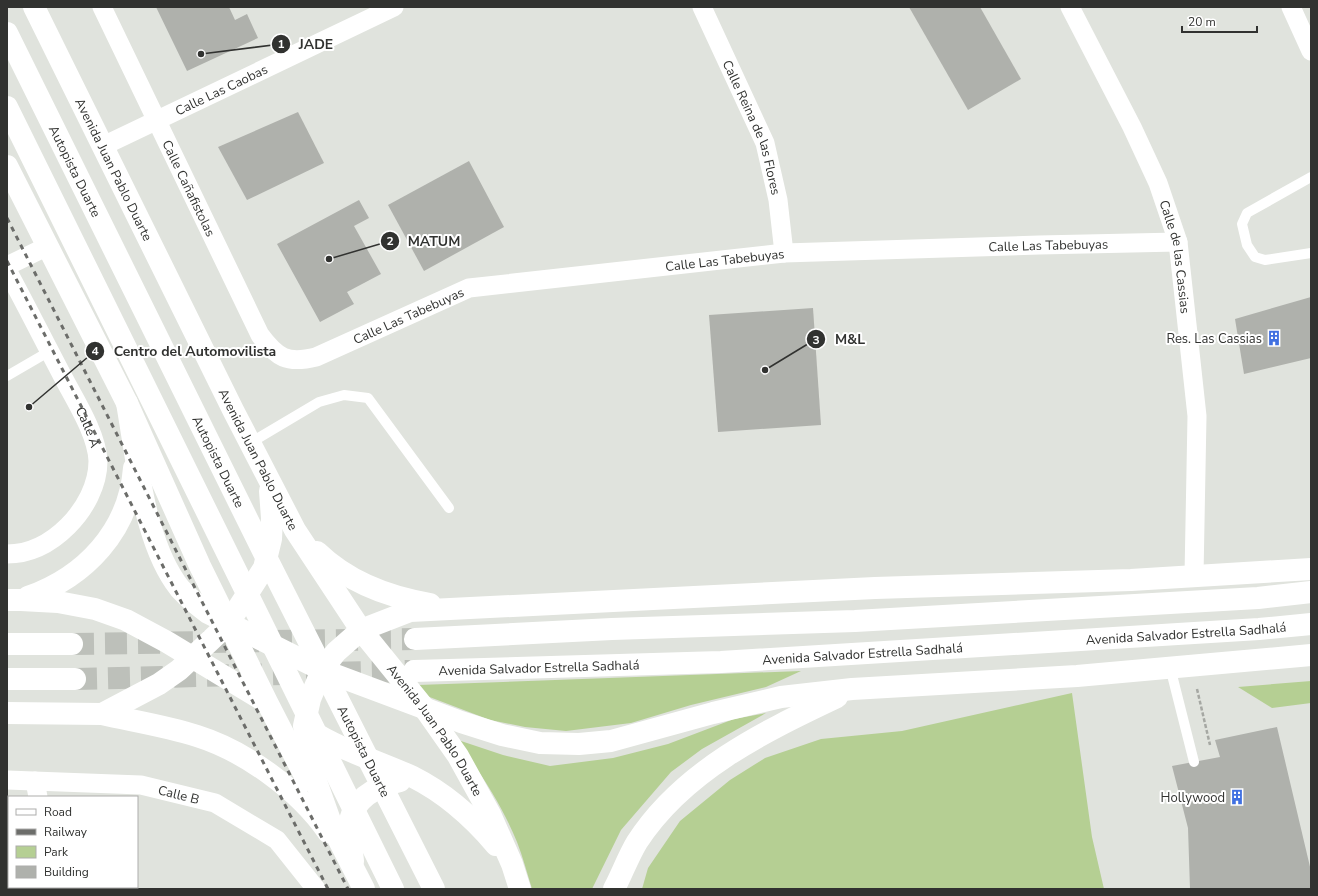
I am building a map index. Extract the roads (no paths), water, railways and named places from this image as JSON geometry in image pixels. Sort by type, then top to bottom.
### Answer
[{"type":"main road","name":"Avenida Juan Pablo Duarte","points":[[34,7],[250,443],[295,530],[361,630],[425,710],[458,756],[490,814],[512,864],[520,889]]},
{"type":"main road","name":"Autopista Duarte","points":[[7,33],[259,544],[434,889]]},
{"type":"main road","points":[[7,107],[393,889]]},
{"type":"main road","points":[[7,166],[127,403],[200,566],[266,702],[333,829],[353,871]]},
{"type":"main road","points":[[127,403],[150,521],[161,558],[175,583],[183,592],[208,613],[322,670],[425,710],[502,735],[540,743],[579,744],[611,741],[713,713],[781,698],[852,689],[1077,676],[1311,655]]},
{"type":"main road","points":[[14,600],[48,590],[73,575],[99,551],[112,534],[125,508],[133,480],[136,451]]},
{"type":"main road","points":[[102,714],[159,684],[193,659],[228,624],[264,568],[271,539],[272,518],[270,482]]},
{"type":"main road","points":[[295,530],[330,564],[359,583],[387,595],[453,608]]},
{"type":"main road","points":[[200,566],[206,572],[220,575],[241,572],[258,560],[271,539]]},
{"type":"main road","points":[[333,829],[312,770],[304,726],[310,699],[322,670],[336,652],[361,630],[410,611],[875,588],[1123,580],[1311,569]]},
{"type":"main road","points":[[415,639],[612,629],[863,621],[1258,598],[1311,592]]},
{"type":"main road","points":[[14,600],[58,602],[95,609],[126,620],[167,642],[266,702],[323,739],[414,778],[455,804],[476,822],[512,864]]},
{"type":"main road","name":"Avenida Salvador Estrella Sadhalá","points":[[414,671],[721,662],[1259,629],[1311,624]]},
{"type":"main road","points":[[7,644],[72,644]]},
{"type":"main road","points":[[7,679],[75,679]]},
{"type":"main road","points":[[614,889],[637,843],[666,804],[711,767],[745,744],[779,725],[852,689]]},
{"type":"main road","points":[[7,713],[102,714],[198,736],[228,749],[263,769],[306,806],[324,825],[364,889]]},
{"type":"main road","points":[[353,871],[350,821],[359,801],[393,783],[414,778]]},
{"type":"street","name":"Calle Cañafistolas","points":[[102,7],[260,335],[272,351],[289,359]]},
{"type":"street","name":"Calle Las Caobas","points":[[103,146],[394,7]]},
{"type":"street","name":"Calle Reina de las Flores","points":[[702,7],[765,143],[778,200],[784,253]]},
{"type":"street","name":"Calle de las Cassias","points":[[1070,7],[1158,183],[1178,242],[1197,416],[1194,576]]},
{"type":"street","points":[[1292,7],[1311,51]]},
{"type":"street","name":"Calle Las Tabebuyas","points":[[289,359],[301,360],[316,357],[469,288],[784,253],[1039,244],[1178,242]]},
{"type":"street","points":[[7,266],[48,246]]},
{"type":"street","name":"Calle A","points":[[7,270],[50,351],[92,437],[98,461],[95,481],[85,505],[74,520],[61,533],[39,547],[22,554],[7,554]]},
{"type":"street","name":"Calle B","points":[[7,780],[36,789],[141,785],[215,803],[278,840],[316,889]]},
{"type":"lane","points":[[1311,177],[1247,213],[1242,224],[1247,245],[1255,256],[1265,260],[1311,253]]},
{"type":"lane","points":[[7,376],[50,351]]},
{"type":"lane","points":[[250,443],[319,402],[344,395],[368,398],[449,508]]},
{"type":"lane","points":[[1170,667],[1194,762]]},
{"type":"tunnel","points":[[72,644],[415,639]]},
{"type":"tunnel","points":[[75,679],[410,671]]},
{"type":"railway","points":[[7,218],[348,889]]},
{"type":"railway","points":[[7,261],[328,889]]},
{"type":"place","name":"JADE","points":[[201,54]]},
{"type":"place","name":"MATUM","points":[[329,259]]},
{"type":"place","name":"Res. Las Cassias","points":[[1274,338]]},
{"type":"place","name":"M&L","points":[[765,370]]},
{"type":"place","name":"Centro del Automovilista","points":[[29,407]]},
{"type":"place","name":"Hollywood","points":[[1237,797]]}]
